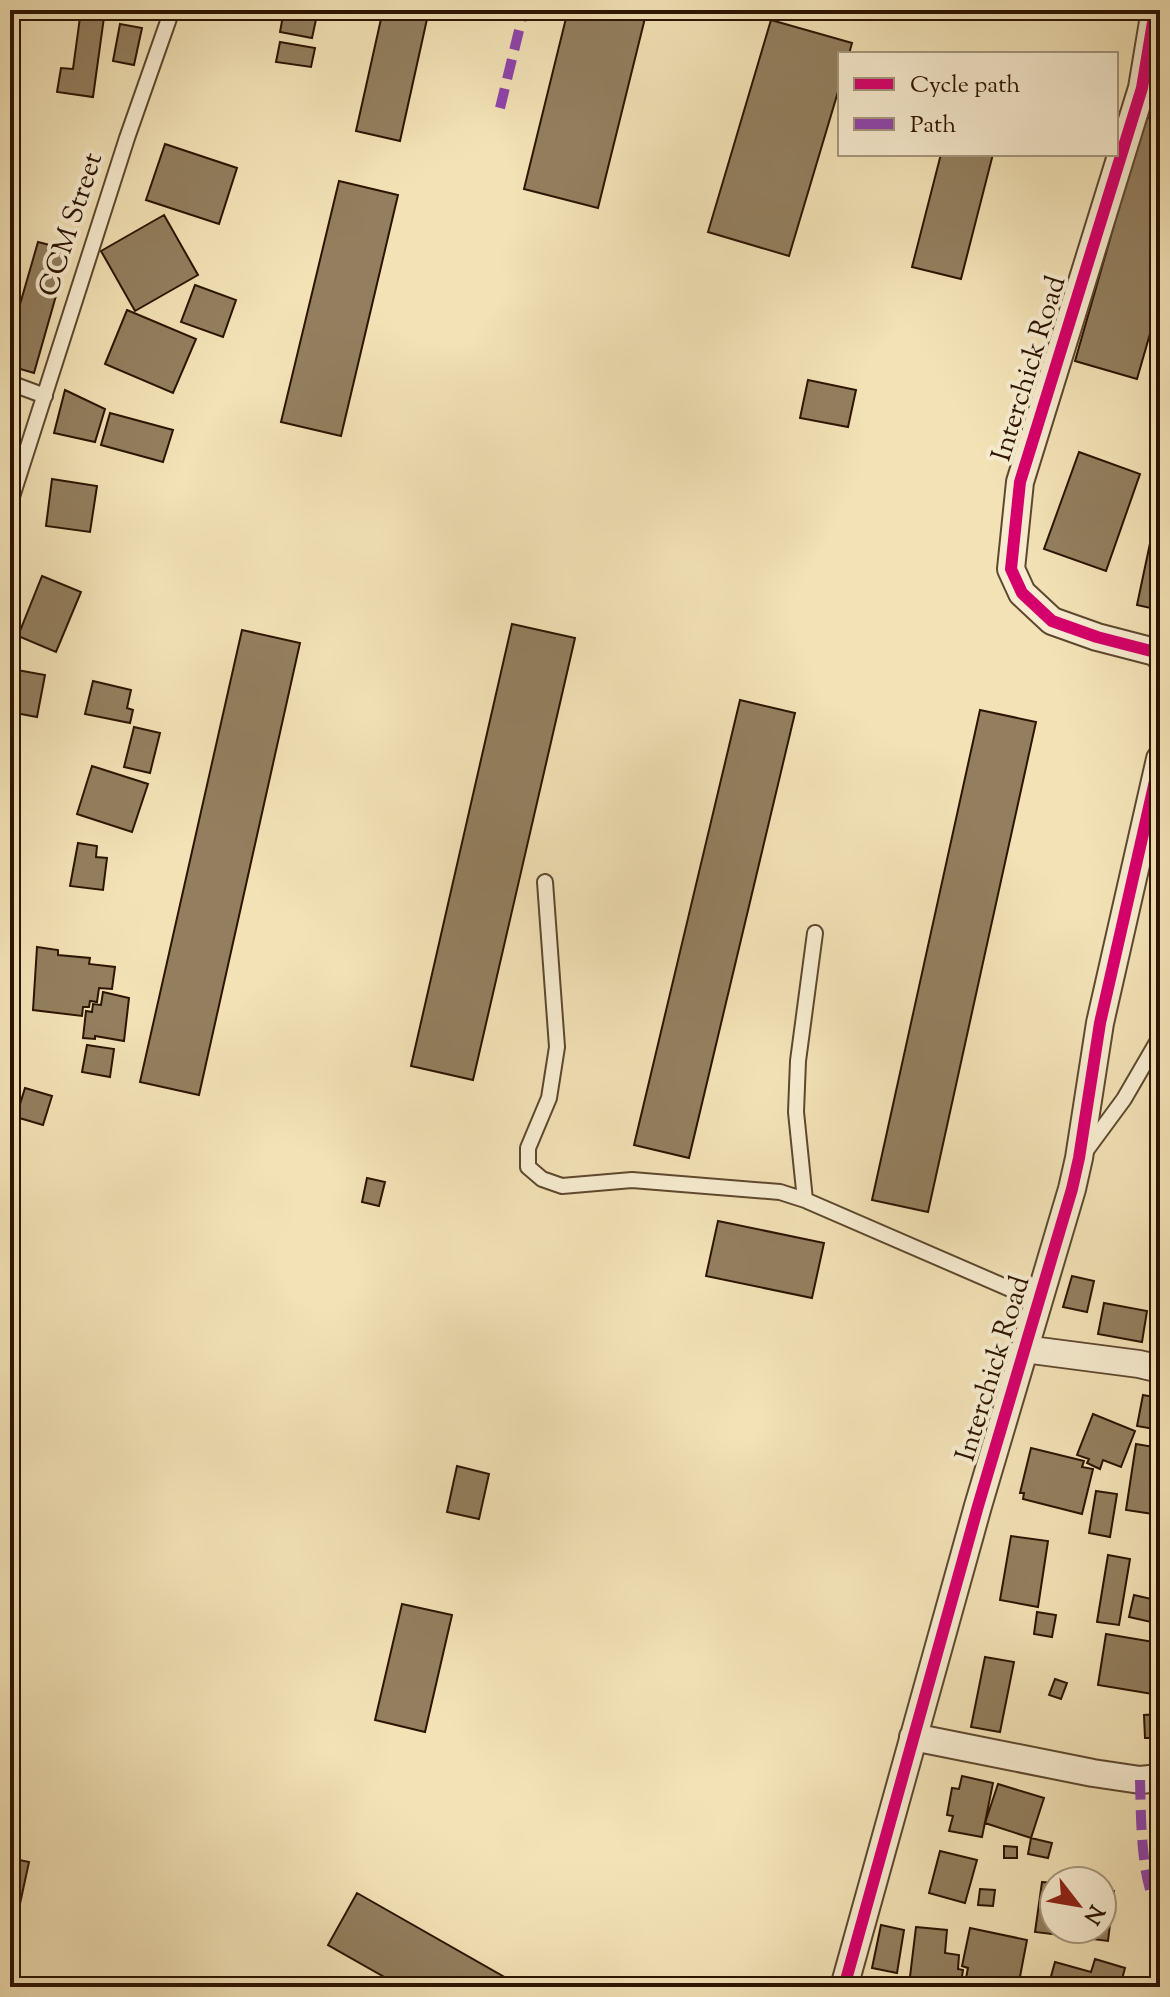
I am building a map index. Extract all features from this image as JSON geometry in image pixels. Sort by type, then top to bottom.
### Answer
[{"type":"street","name":"Interchick Road","points":[[1155,10],[1142,88],[1020,482],[1011,569],[1022,593],[1052,621],[1155,652],[1160,657]]},
{"type":"street","name":"Interchick Road","points":[[844,1987],[1024,1349],[1054,1256],[1079,1158],[1100,1023],[1160,759]]},
{"type":"street","points":[[1024,1349],[1160,1369]]},
{"type":"street","points":[[913,1737],[1093,1773],[1140,1780],[1160,1778]]},
{"type":"lane","name":"CCM Street","points":[[10,503],[127,138],[172,10]]},
{"type":"lane","points":[[10,383],[45,396]]},
{"type":"lane","points":[[545,882],[557,1047],[549,1098],[528,1148],[528,1167],[542,1179],[562,1186],[632,1180],[780,1192],[1038,1301]]},
{"type":"lane","points":[[805,1200],[796,1112],[798,1061],[815,933]]},
{"type":"lane","points":[[1079,1158],[1124,1099],[1160,1037]]},
{"type":"building","points":[[81,10],[105,10],[93,97],[57,92],[61,68],[73,69]]},
{"type":"building","points":[[284,10],[318,10],[312,38],[280,32]]},
{"type":"building","points":[[383,10],[429,10],[400,141],[356,131]]},
{"type":"building","points":[[568,10],[647,10],[598,208],[524,189]]},
{"type":"building","points":[[771,20],[852,43],[850,52],[838,52],[838,92],[789,256],[708,232]]},
{"type":"building","points":[[120,24],[142,28],[134,65],[113,61]]},
{"type":"building","points":[[280,42],[315,48],[311,67],[276,62]]},
{"type":"building","points":[[1145,117],[1160,121],[1160,299],[1137,379],[1075,361]]},
{"type":"building","points":[[165,144],[237,168],[219,224],[146,200]]},
{"type":"building","points":[[940,156],[992,156],[961,279],[912,267]]},
{"type":"building","points":[[339,181],[398,195],[341,436],[281,422]]},
{"type":"building","points":[[164,215],[198,275],[135,311],[101,251]]},
{"type":"building","points":[[38,242],[69,250],[34,373],[10,366],[10,339]]},
{"type":"building","points":[[195,285],[236,300],[223,337],[181,322]]},
{"type":"building","points":[[127,310],[196,339],[173,393],[105,364]]},
{"type":"building","points":[[808,380],[856,390],[848,427],[800,418]]},
{"type":"building","points":[[65,390],[105,409],[95,442],[54,433]]},
{"type":"building","points":[[110,413],[173,430],[163,462],[101,445]]},
{"type":"building","points":[[1079,452],[1140,474],[1106,571],[1044,549]]},
{"type":"building","points":[[52,479],[97,486],[90,532],[46,526]]},
{"type":"building","points":[[1160,496],[1160,610],[1137,605]]},
{"type":"building","points":[[42,576],[81,592],[56,652],[18,636]]},
{"type":"building","points":[[512,624],[575,638],[473,1080],[411,1066]]},
{"type":"building","points":[[242,630],[300,643],[199,1095],[140,1082]]},
{"type":"building","points":[[17,670],[45,675],[37,717],[10,712]]},
{"type":"building","points":[[93,681],[131,690],[127,708],[133,710],[130,723],[85,714]]},
{"type":"building","points":[[740,700],[795,713],[689,1158],[634,1145]]},
{"type":"building","points":[[980,710],[1036,722],[928,1212],[872,1200]]},
{"type":"building","points":[[134,727],[160,733],[150,773],[124,767]]},
{"type":"building","points":[[92,766],[148,784],[132,832],[77,814]]},
{"type":"building","points":[[78,843],[97,846],[96,857],[107,858],[103,890],[70,886]]},
{"type":"building","points":[[37,947],[58,950],[58,955],[90,958],[89,964],[115,967],[112,989],[99,988],[97,1002],[90,1001],[89,1007],[83,1007],[82,1016],[33,1010]]},
{"type":"building","points":[[103,992],[129,998],[124,1041],[95,1036],[95,1039],[83,1038],[86,1011],[92,1012],[93,1004],[101,1005]]},
{"type":"building","points":[[87,1045],[114,1049],[110,1077],[82,1072]]},
{"type":"building","points":[[25,1088],[52,1096],[43,1125],[16,1117]]},
{"type":"building","points":[[367,1178],[385,1182],[379,1206],[362,1202]]},
{"type":"building","points":[[718,1221],[824,1243],[812,1298],[706,1276]]},
{"type":"building","points":[[1072,1276],[1094,1281],[1087,1312],[1063,1307]]},
{"type":"building","points":[[1104,1303],[1147,1311],[1142,1342],[1098,1334]]},
{"type":"building","points":[[1157,1318],[1160,1318],[1160,1357],[1149,1355]]},
{"type":"building","points":[[1143,1395],[1160,1398],[1160,1430],[1137,1426]]},
{"type":"building","points":[[1093,1414],[1135,1431],[1121,1467],[1103,1460],[1100,1469],[1087,1463],[1089,1459],[1077,1455]]},
{"type":"building","points":[[1136,1444],[1160,1448],[1160,1515],[1126,1510]]},
{"type":"building","points":[[1031,1448],[1084,1461],[1082,1467],[1093,1469],[1082,1514],[1023,1499],[1024,1493],[1020,1493]]},
{"type":"building","points":[[457,1466],[489,1474],[479,1519],[447,1512]]},
{"type":"building","points":[[1096,1491],[1117,1494],[1110,1537],[1089,1533]]},
{"type":"building","points":[[1011,1536],[1048,1541],[1038,1607],[1000,1600]]},
{"type":"building","points":[[1108,1555],[1130,1559],[1119,1625],[1097,1622]]},
{"type":"building","points":[[1134,1595],[1160,1601],[1160,1624],[1129,1617]]},
{"type":"building","points":[[402,1604],[452,1615],[425,1732],[375,1720]]},
{"type":"building","points":[[1037,1612],[1056,1615],[1052,1637],[1034,1634]]},
{"type":"building","points":[[1106,1634],[1160,1643],[1159,1695],[1098,1685]]},
{"type":"building","points":[[985,1657],[1014,1662],[1000,1732],[971,1727]]},
{"type":"building","points":[[1055,1679],[1067,1683],[1061,1699],[1049,1695]]},
{"type":"building","points":[[1160,1714],[1160,1738],[1145,1738],[1144,1715]]},
{"type":"building","points":[[962,1776],[993,1783],[982,1837],[949,1831],[953,1816],[947,1815],[952,1788],[959,1789]]},
{"type":"building","points":[[998,1784],[1044,1798],[1031,1838],[985,1823]]},
{"type":"building","points":[[1031,1838],[1052,1843],[1048,1858],[1028,1854]]},
{"type":"building","points":[[1004,1846],[1017,1847],[1017,1858],[1004,1858]]},
{"type":"building","points":[[940,1851],[977,1860],[965,1903],[929,1893]]},
{"type":"building","points":[[10,1858],[29,1862],[10,1950]]},
{"type":"building","points":[[980,1889],[995,1890],[993,1906],[978,1905]]},
{"type":"building","points":[[357,1893],[522,1987],[402,1987],[328,1945]]},
{"type":"building","points":[[881,1925],[904,1930],[897,1973],[872,1968]]},
{"type":"building","points":[[916,1927],[947,1930],[945,1953],[959,1955],[958,1969],[963,1970],[961,1983],[954,1983],[953,1987],[909,1985]]},
{"type":"building","points":[[970,1928],[1027,1940],[1018,1987],[969,1987],[970,1984],[965,1983],[968,1968],[962,1966]]},
{"type":"building","points":[[1095,1959],[1125,1968],[1120,1987],[1048,1987],[1055,1962],[1091,1972]]},
{"type":"marked path","points":[[10,22],[16,10]]},
{"type":"marked path","points":[[500,108],[524,10]]},
{"type":"marked path","points":[[1140,1780],[1145,1867],[1153,1899],[1160,1910]]},
{"type":"cycle path","points":[[1155,10],[1142,88],[1020,482],[1011,569],[1022,593],[1052,621],[1155,652],[1160,657]]},
{"type":"cycle path","points":[[844,1987],[978,1506],[1072,1189],[1100,1023],[1160,759]]}]
